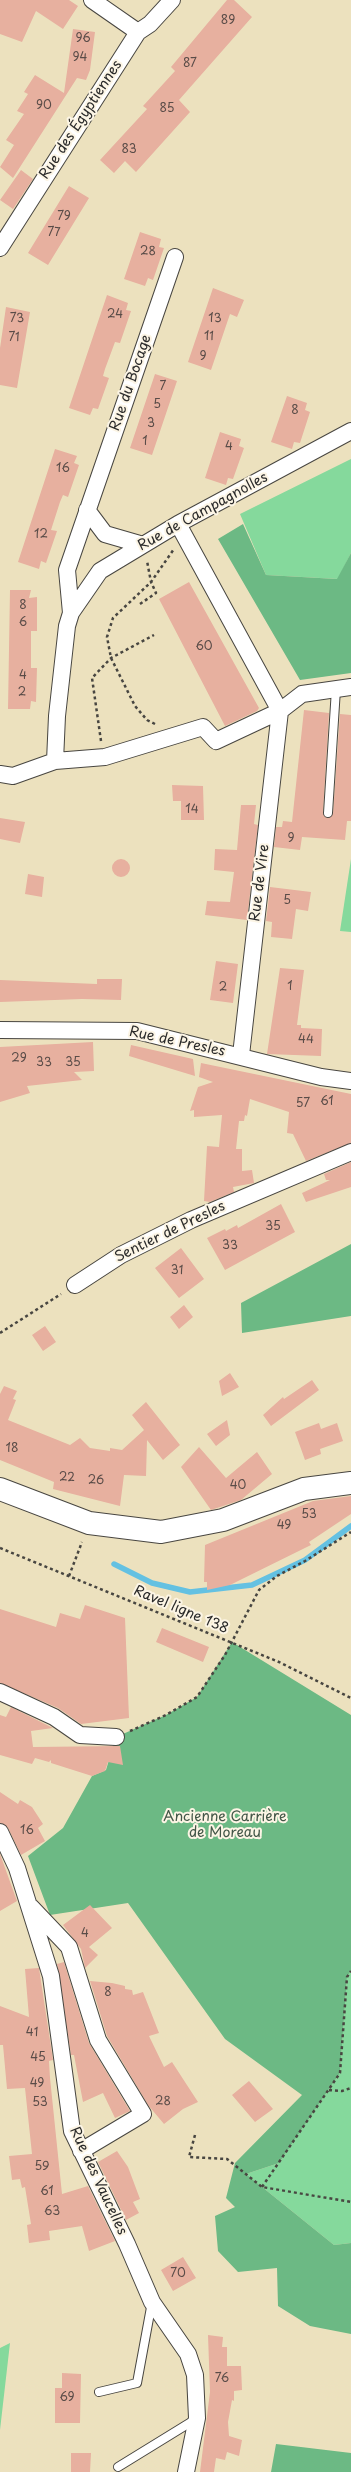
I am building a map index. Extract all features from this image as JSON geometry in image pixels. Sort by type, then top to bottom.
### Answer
[{"type":"main road","points":[[0,1489],[89,1523],[160,1532],[224,1520],[304,1489],[351,1483]]},
{"type":"street","points":[[92,0],[138,32]]},
{"type":"street","name":"Rue des Égyptiennes","points":[[0,248],[138,32],[150,24],[172,0]]},
{"type":"street","name":"Rue du Bocage","points":[[55,761],[57,709],[67,626],[71,613],[68,570],[87,510],[175,256]]},
{"type":"street","name":"Rue de Campagnolles","points":[[71,613],[100,571],[143,545],[181,530],[351,431]]},
{"type":"street","points":[[87,510],[105,534],[143,545]]},
{"type":"street","points":[[181,530],[280,711]]},
{"type":"street","points":[[0,774],[13,776],[55,761],[105,757],[203,727],[216,741],[280,711],[302,694],[344,688]]},
{"type":"street","name":"Rue de Vire","points":[[240,1055],[280,711]]},
{"type":"street","name":"Rue de Presles","points":[[0,1030],[137,1031],[240,1055],[321,1077],[351,1081]]},
{"type":"street","name":"Sentier de Presles","points":[[75,1285],[121,1255],[191,1220],[351,1152]]},
{"type":"street","points":[[0,1692],[54,1717],[80,1735],[116,1737]]},
{"type":"street","name":"Rue des Vaucelles","points":[[0,1832],[17,1868],[51,1976],[72,2131],[127,2244],[152,2302],[188,2354],[195,2375],[196,2418],[186,2472]]},
{"type":"street","points":[[29,1904],[69,1947],[98,2040],[143,2114],[81,2151]]},
{"type":"lane","points":[[328,813],[344,688]]},
{"type":"lane","points":[[99,2392],[137,2383],[152,2302]]},
{"type":"lane","points":[[118,2467],[196,2418]]},
{"type":"path","points":[[166,738],[160,727],[146,720],[135,706],[111,658],[107,637],[113,618],[151,582],[181,530]]},
{"type":"path","points":[[140,604],[156,593],[151,582],[143,545]]},
{"type":"path","points":[[105,757],[98,731],[92,678],[111,658],[154,635]]},
{"type":"path","points":[[0,1333],[75,1285]]},
{"type":"path","points":[[69,1576],[89,1523]]},
{"type":"path","points":[[116,1737],[166,1715],[197,1696],[232,1642],[259,1590],[277,1576],[305,1562],[351,1532]]},
{"type":"path","name":"Ravel ligne 138","points":[[0,1548],[279,1662],[351,1698]]},
{"type":"path","points":[[262,2187],[340,2073],[347,1977],[351,1971]]},
{"type":"path","points":[[328,2090],[342,2091],[351,2088]]},
{"type":"path","points":[[195,2135],[189,2156],[227,2159],[262,2187],[351,2202]]},
{"type":"green space","points":[[351,459],[351,553],[338,579],[266,575],[240,514]]},
{"type":"green space","points":[[243,524],[266,575],[337,579],[351,553],[351,673],[300,680],[218,539]]},
{"type":"green space","points":[[351,859],[351,932],[340,931]]},
{"type":"green space","points":[[351,1244],[351,1316],[242,1333],[241,1303]]},
{"type":"green space","name":"Ancienne Carrière de Moreau","points":[[232,1642],[351,1715],[351,1971],[347,1977],[340,2073],[279,2163],[246,2174],[334,2245],[351,2243],[351,2334],[310,2326],[278,2306],[277,2268],[238,2272],[218,2251],[215,2216],[235,2207],[226,2198],[235,2163],[302,2095],[225,2039],[128,1903],[50,1915],[28,1856],[63,1828],[92,1776],[106,1770],[116,1737],[166,1715],[197,1697]]},
{"type":"green space","points":[[351,1971],[351,2243],[334,2245],[246,2174],[279,2163],[340,2073],[347,1977]]},
{"type":"green space","points":[[10,2343],[0,2430],[0,2348]]},
{"type":"green space","points":[[276,2444],[351,2453],[351,2472],[271,2472]]},
{"type":"building","points":[[0,0],[69,0],[78,6],[63,29],[36,11],[22,42],[0,34]]},
{"type":"building","points":[[227,0],[234,0],[252,17],[179,100],[190,112],[136,172],[125,161],[114,173],[100,160],[147,109],[143,106],[175,71],[171,67]]},
{"type":"building","points":[[73,29],[95,32],[90,70],[86,80],[77,78],[13,178],[0,167],[14,145],[6,140],[24,114],[17,111],[28,94],[24,92],[35,75],[64,93]]},
{"type":"building","points":[[21,170],[33,179],[13,209],[0,200]]},
{"type":"building","points":[[69,186],[89,198],[48,265],[28,253]]},
{"type":"building","points":[[140,232],[161,239],[159,247],[164,248],[153,280],[148,278],[145,286],[124,279]]},
{"type":"building","points":[[213,288],[244,300],[237,317],[230,314],[211,370],[188,362]]},
{"type":"building","points":[[107,295],[128,303],[126,310],[131,311],[120,343],[115,342],[105,369],[103,376],[109,378],[98,409],[93,408],[90,415],[69,408]]},
{"type":"building","points":[[6,307],[30,312],[17,388],[0,385],[0,348]]},
{"type":"building","points":[[155,374],[177,381],[152,455],[130,448]]},
{"type":"building","points":[[287,396],[307,403],[305,410],[310,412],[300,443],[294,442],[292,449],[271,442]]},
{"type":"building","points":[[220,432],[241,439],[239,446],[244,448],[233,479],[228,478],[226,485],[205,478]]},
{"type":"building","points":[[55,449],[77,456],[74,463],[79,465],[68,497],[63,495],[60,502],[51,530],[57,531],[46,563],[41,561],[39,569],[18,562]]},
{"type":"building","points":[[189,582],[259,708],[257,711],[225,726],[159,599]]},
{"type":"building","points":[[10,590],[31,590],[29,598],[37,597],[37,631],[31,631],[31,668],[37,668],[36,702],[31,701],[30,709],[8,709]]},
{"type":"building","points":[[304,710],[329,713],[323,813],[327,818],[333,813],[340,714],[351,715],[351,821],[347,821],[345,840],[302,837],[300,850],[274,847],[276,827],[282,827],[283,821],[292,822]]},
{"type":"building","points":[[172,785],[203,786],[204,820],[181,820],[181,801],[173,801]]},
{"type":"building","points":[[241,805],[256,805],[254,824],[258,825],[247,920],[205,915],[207,901],[230,902],[234,872],[214,870],[215,849],[237,850]]},
{"type":"building","points":[[0,818],[25,822],[20,843],[0,839]]},
{"type":"building","points":[[121,859],[127,862],[130,868],[127,874],[121,877],[115,874],[112,868],[115,862]]},
{"type":"building","points":[[28,874],[44,877],[42,897],[25,894]]},
{"type":"building","points":[[270,887],[311,892],[308,911],[296,909],[292,939],[271,937],[272,922],[266,921]]},
{"type":"building","points":[[216,961],[238,964],[233,1003],[210,1000]]},
{"type":"building","points":[[280,968],[304,970],[297,1025],[301,1025],[301,1028],[322,1029],[321,1056],[267,1054]]},
{"type":"building","points":[[97,979],[122,979],[121,1000],[82,999],[0,1002],[0,980],[97,984]]},
{"type":"building","points":[[93,1042],[94,1071],[74,1072],[82,1080],[27,1086],[30,1093],[0,1102],[0,1047]]},
{"type":"building","points":[[131,1045],[193,1059],[195,1076],[129,1056]]},
{"type":"building","points":[[201,1063],[351,1094],[351,1143],[306,1161],[293,1134],[287,1133],[289,1112],[250,1099],[247,1116],[245,1115],[244,1121],[239,1121],[236,1149],[242,1149],[242,1171],[252,1170],[254,1183],[233,1187],[234,1192],[210,1202],[204,1201],[207,1146],[219,1147],[222,1115],[194,1117],[194,1110],[190,1111],[198,1087],[213,1082],[199,1077]]},
{"type":"building","points":[[351,1162],[351,1187],[306,1202],[302,1193],[330,1180],[326,1180],[324,1174]]},
{"type":"building","points":[[281,1204],[295,1232],[225,1270],[207,1238],[237,1225],[238,1228]]},
{"type":"building","points":[[181,1248],[204,1279],[179,1298],[155,1268]]},
{"type":"building","points":[[184,1305],[193,1317],[179,1329],[170,1317]]},
{"type":"building","points":[[45,1326],[56,1342],[43,1351],[32,1335]]},
{"type":"building","points":[[230,1373],[239,1387],[222,1396],[219,1381]]},
{"type":"building","points":[[312,1380],[319,1390],[271,1426],[263,1415],[283,1397],[284,1399]]},
{"type":"building","points":[[4,1386],[17,1391],[13,1399],[16,1400],[8,1420],[70,1445],[80,1438],[90,1448],[110,1451],[110,1448],[122,1450],[144,1430],[132,1415],[146,1402],[180,1445],[163,1460],[147,1440],[146,1476],[124,1475],[120,1506],[53,1489],[54,1482],[0,1460],[0,1394]]},
{"type":"building","points":[[227,1420],[230,1435],[216,1446],[207,1434]]},
{"type":"building","points":[[319,1423],[321,1429],[337,1423],[343,1441],[320,1449],[321,1454],[305,1460],[295,1432]]},
{"type":"building","points":[[199,1447],[226,1478],[257,1452],[272,1474],[241,1500],[211,1510],[181,1467]]},
{"type":"building","points":[[351,1496],[351,1514],[309,1542],[311,1545],[230,1585],[207,1590],[207,1582],[204,1582],[205,1545],[313,1501]]},
{"type":"building","points":[[85,1605],[125,1618],[129,1718],[81,1724],[58,1708],[0,1683],[0,1609],[56,1627],[60,1613],[80,1619]]},
{"type":"building","points":[[162,1628],[209,1647],[203,1662],[156,1642]]},
{"type":"building","points":[[11,1707],[53,1728],[31,1731],[33,1747],[120,1746],[123,1765],[108,1762],[105,1771],[92,1776],[51,1763],[51,1760],[49,1762],[35,1758],[32,1764],[0,1755],[0,1715],[6,1717]]},
{"type":"building","points":[[0,1792],[18,1804],[20,1800],[32,1807],[43,1824],[38,1828],[45,1841],[21,1855],[8,1828],[0,1823]]},
{"type":"building","points":[[0,1854],[17,1901],[0,1911]]},
{"type":"building","points":[[90,1905],[112,1928],[89,1947],[98,1955],[85,1968],[81,1949],[63,1925]]},
{"type":"building","points":[[64,1962],[89,2043],[130,2111],[115,2118],[103,2093],[83,2102],[74,2055],[71,2055],[57,1964]]},
{"type":"building","points":[[39,1968],[53,2060],[49,2061],[50,2078],[62,2194],[88,2186],[115,2241],[89,2251],[82,2226],[49,2231],[50,2240],[29,2243],[27,2225],[31,2224],[25,2187],[22,2188],[20,2179],[12,2180],[9,2156],[32,2154],[25,2088],[7,2089],[3,2045],[0,2045],[0,2006],[29,2017],[25,1969]]},
{"type":"building","points":[[90,1981],[125,1986],[125,1989],[132,1990],[133,1995],[143,1992],[159,2033],[149,2036],[164,2067],[172,2062],[198,2102],[183,2109],[164,2124],[148,2105],[107,2036]]},
{"type":"building","points":[[249,2081],[273,2109],[255,2122],[232,2095]]},
{"type":"building","points":[[117,2151],[128,2167],[140,2199],[133,2202],[139,2213],[126,2220],[98,2162]]},
{"type":"building","points":[[183,2257],[196,2278],[173,2291],[161,2270]]},
{"type":"building","points":[[208,2335],[223,2337],[222,2347],[227,2347],[227,2366],[241,2366],[242,2390],[234,2391],[234,2401],[232,2400],[228,2422],[229,2436],[242,2440],[239,2456],[227,2452],[225,2460],[216,2458],[214,2472],[200,2472],[210,2392]]},
{"type":"building","points":[[62,2373],[81,2374],[80,2423],[55,2423],[55,2388],[62,2388]]},
{"type":"building","points":[[71,2453],[91,2453],[90,2472],[71,2472]]},
{"type":"waterway","points":[[114,1564],[152,1583],[190,1592],[252,1585],[305,1560],[351,1526]]}]
